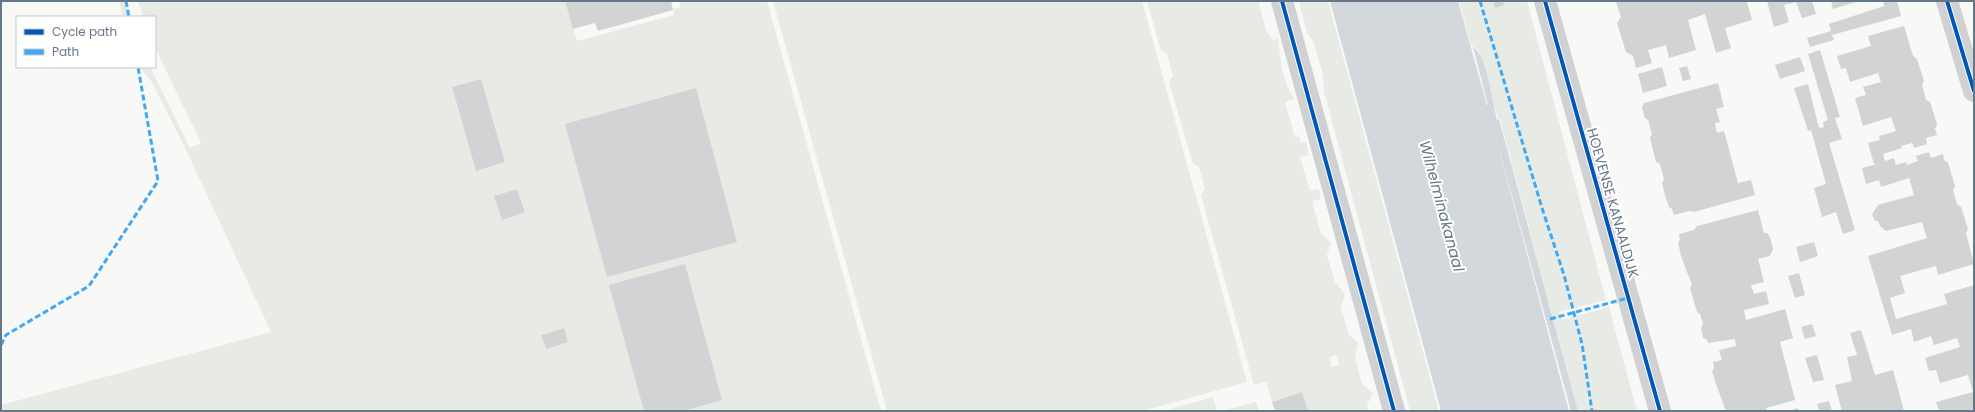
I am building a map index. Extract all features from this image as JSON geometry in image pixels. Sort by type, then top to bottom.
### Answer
[{"type":"street","points":[[1282,1],[1394,411]]},
{"type":"street","name":"HOEVENSE KANAALDIJK","points":[[1545,1],[1660,411]]},
{"type":"street","points":[[1947,1],[1974,91]]},
{"type":"path","points":[[1541,288],[1555,338]]},
{"type":"shaded area","points":[[119,1],[125,1],[129,16],[123,16]]},
{"type":"shaded area","points":[[138,1],[565,1],[577,41],[674,15],[673,9],[681,7],[679,1],[767,1],[881,411],[1,411],[1,405],[271,332],[186,150],[150,79],[140,68],[150,68],[190,148],[201,143],[156,50],[156,16],[143,16]],"holes":[[[481,79],[505,162],[476,170],[452,87]],[[517,189],[525,212],[495,196]],[[563,328],[568,342],[546,348],[541,335]]]},
{"type":"shaded area","points":[[773,1],[1142,1],[1247,382],[1143,411],[887,411]]},
{"type":"shaded area","points":[[1147,1],[1260,1],[1259,4],[1266,31],[1273,40],[1278,38],[1284,77],[1294,99],[1285,102],[1295,137],[1299,136],[1301,143],[1306,142],[1309,155],[1300,157],[1310,191],[1319,189],[1321,199],[1312,201],[1321,234],[1331,243],[1327,255],[1335,282],[1345,294],[1341,307],[1349,335],[1358,343],[1355,357],[1362,384],[1373,393],[1367,405],[1369,411],[1308,411],[1302,393],[1272,402],[1266,382],[1254,385],[1201,195],[1205,189],[1199,167],[1193,164],[1169,82],[1173,76],[1167,54],[1161,51]],"holes":[[[1336,355],[1339,365],[1332,367],[1329,358]]]},
{"type":"shaded area","points":[[1299,1],[1328,1],[1439,411],[1410,411],[1324,92],[1323,75],[1314,43],[1307,33]]},
{"type":"shaded area","points":[[1459,1],[1493,1],[1495,8],[1503,1],[1527,1],[1606,300],[1559,312],[1562,320],[1609,307],[1637,411],[1578,411],[1500,119],[1498,119],[1492,92],[1478,50],[1471,45]]},
{"type":"shaded area","points":[[1213,397],[1217,411],[1163,411]]},
{"type":"shaded area","points":[[1256,402],[1259,411],[1221,411]]},
{"type":"water","name":"Wilhelminakanaal","points":[[1330,1],[1458,1],[1488,105],[1473,47],[1478,52],[1486,70],[1497,120],[1499,119],[1578,411],[1571,411],[1489,112],[1569,411],[1441,411]]},
{"type":"building","points":[[565,1],[671,1],[673,10],[598,31],[595,23],[573,29]]},
{"type":"building","points":[[1493,1],[1503,1],[1504,5],[1495,8]]},
{"type":"building","points":[[1750,1],[1747,2],[1752,20],[1725,28],[1731,48],[1716,53],[1705,14],[1688,20],[1696,50],[1669,58],[1666,45],[1648,50],[1652,63],[1636,68],[1633,56],[1626,52],[1617,23],[1621,17],[1616,2]]},
{"type":"building","points":[[1767,1],[1812,1],[1816,14],[1802,18],[1796,2],[1784,5],[1789,22],[1774,27]]},
{"type":"building","points":[[1831,1],[1859,1],[1833,9]]},
{"type":"building","points":[[1883,1],[1897,1],[1901,16],[1832,35],[1834,40],[1810,47],[1807,38],[1831,31],[1829,24],[1884,6]]},
{"type":"building","points":[[1904,26],[1913,56],[1917,59],[1924,81],[1922,85],[1926,100],[1930,102],[1934,114],[1937,125],[1935,129],[1937,135],[1926,138],[1927,144],[1914,148],[1912,143],[1883,154],[1885,161],[1894,158],[1896,165],[1906,162],[1907,165],[1918,161],[1916,156],[1929,152],[1931,158],[1943,154],[1944,160],[1948,163],[1955,186],[1953,190],[1957,204],[1961,207],[1968,229],[1966,233],[1974,264],[1938,275],[1936,266],[1900,276],[1905,293],[1890,298],[1896,319],[1947,304],[1944,294],[1974,285],[1974,409],[1966,411],[1939,411],[1936,402],[1973,392],[1968,375],[1940,383],[1936,370],[1929,371],[1925,358],[1960,347],[1957,338],[1934,345],[1931,336],[1914,342],[1911,329],[1892,335],[1868,256],[1927,238],[1922,222],[1886,231],[1880,226],[1878,221],[1875,221],[1872,214],[1878,205],[1914,195],[1909,178],[1881,187],[1879,180],[1866,184],[1862,168],[1877,164],[1874,164],[1868,143],[1880,140],[1879,136],[1896,131],[1891,117],[1863,126],[1855,98],[1866,95],[1863,87],[1881,82],[1878,73],[1850,82],[1846,68],[1841,69],[1837,56],[1871,46],[1868,36]]},
{"type":"building","points":[[1820,50],[1840,117],[1835,118],[1842,139],[1829,143],[1855,230],[1843,234],[1836,212],[1822,217],[1814,188],[1826,184],[1811,130],[1808,131],[1794,88],[1808,84],[1819,128],[1824,127],[1823,122],[1828,120],[1808,54]]},
{"type":"building","points":[[1800,57],[1805,71],[1780,79],[1775,65]]},
{"type":"building","points":[[1687,66],[1691,79],[1683,81],[1679,68]]},
{"type":"building","points":[[1662,67],[1667,86],[1643,93],[1638,74]]},
{"type":"building","points":[[481,79],[505,162],[476,171],[452,87]]},
{"type":"building","points":[[1718,83],[1724,107],[1716,109],[1720,122],[1715,123],[1717,133],[1724,131],[1738,183],[1751,180],[1755,195],[1694,212],[1689,211],[1674,215],[1672,209],[1669,207],[1665,195],[1662,183],[1664,179],[1660,164],[1656,162],[1650,138],[1652,134],[1648,120],[1645,118],[1642,108],[1644,103]]},
{"type":"building","points":[[696,88],[737,242],[607,277],[565,124]]},
{"type":"building","points":[[517,189],[525,212],[502,220],[494,196]]},
{"type":"building","points":[[1758,210],[1764,233],[1767,233],[1770,237],[1773,249],[1770,256],[1758,259],[1764,282],[1751,285],[1754,294],[1766,291],[1769,304],[1744,310],[1746,320],[1785,309],[1793,338],[1780,342],[1795,400],[1766,408],[1767,411],[1726,411],[1712,371],[1714,368],[1713,362],[1722,360],[1719,350],[1736,346],[1735,339],[1708,343],[1707,340],[1703,338],[1701,328],[1703,324],[1700,314],[1697,312],[1690,288],[1692,285],[1681,256],[1678,243],[1680,240],[1679,234],[1694,230],[1697,226]]},
{"type":"building","points":[[1814,242],[1818,256],[1800,262],[1796,247]]},
{"type":"building","points":[[685,264],[722,400],[683,411],[644,411],[609,285]]},
{"type":"building","points":[[1799,273],[1805,295],[1795,298],[1788,276]]},
{"type":"building","points":[[1812,324],[1816,336],[1805,339],[1801,327]]},
{"type":"building","points":[[564,328],[568,342],[546,349],[541,335]]},
{"type":"building","points":[[1861,330],[1875,375],[1893,370],[1904,411],[1842,411],[1835,385],[1852,381],[1847,357],[1857,355],[1850,333]]},
{"type":"building","points":[[1817,355],[1824,380],[1813,382],[1805,358]]},
{"type":"building","points":[[1302,392],[1308,411],[1275,411],[1272,402]]},
{"type":"building","points":[[1829,401],[1832,411],[1819,411],[1817,404]]},
{"type":"building","points":[[1798,408],[1798,411],[1788,411]]},
{"type":"marked path","points":[[126,1],[129,16]]},
{"type":"marked path","points":[[1480,1],[1542,208],[1564,275],[1582,344],[1592,411]]},
{"type":"marked path","points":[[1,345],[6,335],[89,286],[158,181],[138,68]]},
{"type":"marked path","points":[[1550,319],[1628,298]]},
{"type":"cycle path","points":[[1282,1],[1394,411]]},
{"type":"cycle path","points":[[1545,1],[1660,411]]},
{"type":"cycle path","points":[[1947,1],[1974,91]]}]
